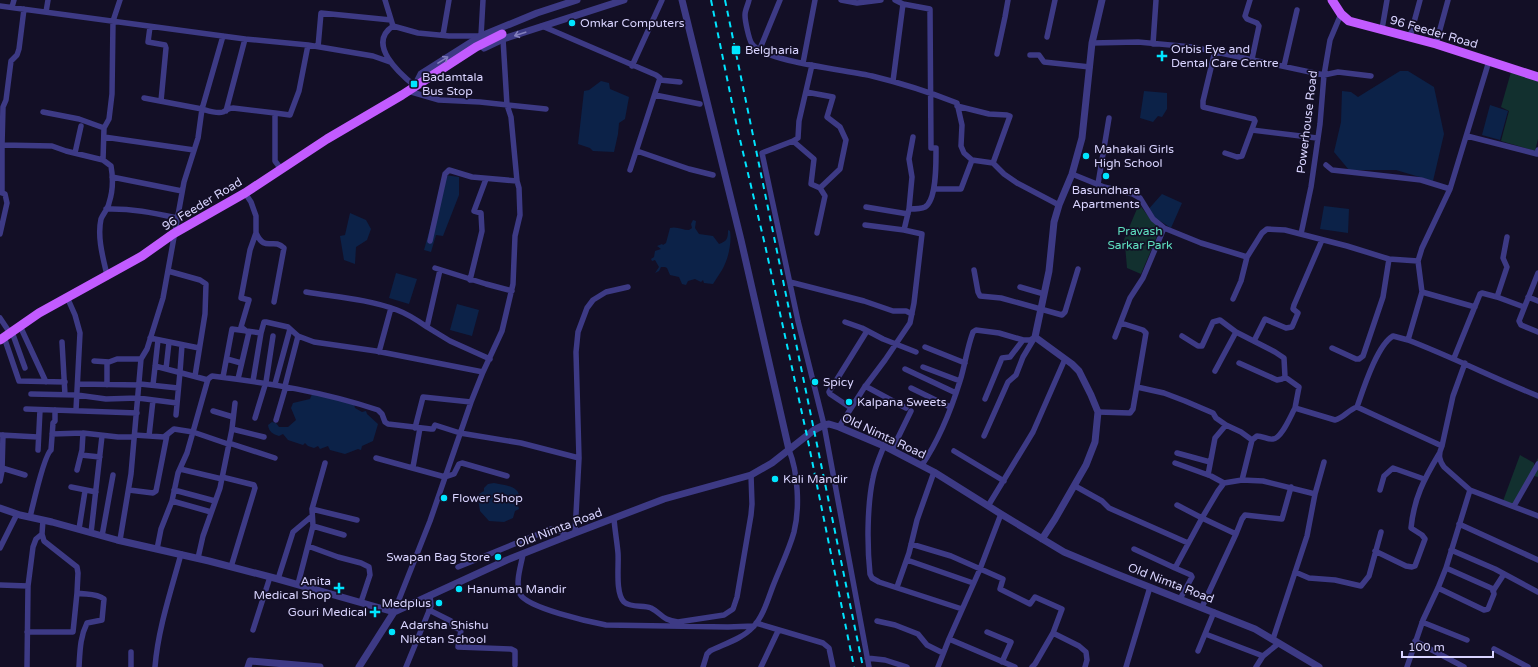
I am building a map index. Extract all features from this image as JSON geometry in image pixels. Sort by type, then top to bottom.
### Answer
[{"type":"main road","name":"96 Feeder Road","points":[[1332,0],[1341,14],[1349,21],[1410,36],[1538,77]]},
{"type":"main road","name":"96 Feeder Road","points":[[6,336],[39,313],[142,256],[173,234],[245,193],[327,139],[411,88],[476,46],[502,37]]},
{"type":"street","points":[[12,7],[14,0]]},
{"type":"street","points":[[46,12],[48,0]]},
{"type":"street","points":[[103,160],[104,128],[109,119],[112,94],[113,21],[120,0]]},
{"type":"street","points":[[385,0],[393,26]]},
{"type":"street","points":[[443,35],[449,0]]},
{"type":"street","points":[[481,36],[483,0]]},
{"type":"street","points":[[411,88],[421,74],[481,36],[537,13],[577,0]]},
{"type":"street","points":[[411,88],[428,83],[502,37],[624,0]]},
{"type":"street","points":[[632,66],[662,0]]},
{"type":"street","points":[[682,0],[741,240],[796,476],[797,517],[794,531],[768,598],[755,624],[742,635],[710,651],[703,667]]},
{"type":"street","points":[[749,0],[745,14],[746,24],[751,44],[759,51],[776,57],[871,76],[931,93],[956,103],[962,125],[961,146],[964,152],[972,160],[993,163],[1004,174],[1017,183],[1059,205]]},
{"type":"street","points":[[759,51],[780,0]]},
{"type":"street","points":[[803,63],[815,0]]},
{"type":"street","points":[[841,0],[858,3],[881,0]]},
{"type":"street","points":[[866,207],[909,211],[925,206],[931,201],[934,189],[936,148],[931,148],[930,9],[903,4],[895,0]]},
{"type":"street","points":[[996,54],[1008,0]]},
{"type":"street","points":[[1047,37],[1055,0]]},
{"type":"street","points":[[984,436],[1008,382],[1016,375],[1023,357],[1035,337],[1049,270],[1054,222],[1059,205],[1072,174],[1082,138],[1092,43],[1102,0]]},
{"type":"street","points":[[1153,44],[1156,0]]},
{"type":"street","points":[[1250,0],[1245,16],[1247,19],[1257,23],[1259,26],[1252,59]]},
{"type":"street","points":[[1382,29],[1387,0]]},
{"type":"street","points":[[1410,36],[1420,0]]},
{"type":"street","points":[[1436,44],[1448,0]]},
{"type":"street","points":[[893,82],[903,4]]},
{"type":"street","points":[[0,6],[150,27],[308,45],[373,56],[390,62]]},
{"type":"street","points":[[0,233],[7,203],[5,194],[1,192],[2,107],[6,100],[11,61],[18,55],[24,9]]},
{"type":"street","points":[[1284,66],[1297,10]]},
{"type":"street","points":[[318,47],[321,13],[391,20]]},
{"type":"street","name":"Powerhouse Road","points":[[1301,234],[1311,187],[1324,75],[1330,40],[1341,14]]},
{"type":"street","points":[[481,36],[418,33],[393,26],[388,29],[383,40],[385,54],[411,88],[439,100],[507,104],[546,110]]},
{"type":"street","points":[[542,26],[632,66],[656,75],[660,78],[660,80],[680,82]]},
{"type":"street","points":[[150,27],[148,42],[165,45],[166,48],[161,101]]},
{"type":"street","points":[[120,540],[129,490],[140,384],[141,359],[147,349],[163,298],[173,234],[184,182],[198,138],[202,109],[223,36]]},
{"type":"street","points":[[359,667],[394,612],[445,477],[470,402],[482,372],[502,332],[512,291],[514,236],[520,215],[519,188],[517,181],[511,116],[507,104],[502,37]]},
{"type":"street","points":[[225,111],[245,39]]},
{"type":"street","points":[[1092,43],[1138,42],[1192,47],[1324,75],[1338,72],[1371,76]]},
{"type":"street","points":[[144,98],[202,109],[215,113],[225,111],[228,108],[233,108],[290,115],[299,91],[308,45]]},
{"type":"street","points":[[1215,51],[1203,101],[1203,107],[1254,119],[1255,122],[1242,156],[1237,157],[1225,153]]},
{"type":"street","points":[[1030,54],[1039,55],[1044,62],[1090,67]]},
{"type":"street","points":[[1408,340],[1422,292],[1418,261],[1422,248],[1450,189],[1489,61]]},
{"type":"street","points":[[812,65],[799,121],[798,138],[762,153],[798,321],[824,425],[869,667]]},
{"type":"street","points":[[630,170],[660,80]]},
{"type":"street","points":[[806,92],[832,98],[827,117],[840,127],[846,140],[840,169],[820,188]]},
{"type":"street","points":[[655,94],[700,104]]},
{"type":"street","points":[[957,106],[989,114],[1010,116],[993,163]]},
{"type":"street","points":[[43,112],[79,119],[104,128]]},
{"type":"street","points":[[274,113],[275,161],[281,169]]},
{"type":"street","points":[[1098,184],[1109,118]]},
{"type":"street","points":[[75,153],[81,126]]},
{"type":"street","points":[[1252,130],[1317,138]]},
{"type":"street","points":[[1466,136],[1537,154],[1538,150]]},
{"type":"street","points":[[104,137],[194,150]]},
{"type":"street","points":[[904,230],[909,211],[912,177],[909,159],[913,137]]},
{"type":"street","points":[[793,141],[814,159],[811,184],[820,188],[825,196],[817,233]]},
{"type":"street","points":[[2,145],[52,146],[103,160],[111,166],[112,177],[109,203],[101,219],[101,241],[107,275]]},
{"type":"street","points":[[637,151],[689,169],[713,175]]},
{"type":"street","points":[[934,189],[961,189],[972,160]]},
{"type":"street","points":[[1326,165],[1332,170],[1421,180],[1450,189]]},
{"type":"street","points":[[430,241],[445,174],[449,170],[472,177],[517,181]]},
{"type":"street","points":[[1072,174],[1098,184],[1133,194],[1140,198],[1154,219],[1164,228],[1201,243],[1246,257]]},
{"type":"street","points":[[112,177],[182,191]]},
{"type":"street","points":[[470,280],[482,231],[481,213],[474,211],[486,179]]},
{"type":"street","points":[[245,193],[251,202],[256,216],[256,232],[250,250],[241,298],[249,300],[242,327],[247,331]]},
{"type":"street","points":[[106,209],[118,208],[152,212],[177,218]]},
{"type":"street","points":[[840,427],[865,386],[908,328],[912,314],[922,234],[904,230],[865,226]]},
{"type":"street","points":[[1116,337],[1130,298],[1143,278],[1164,228]]},
{"type":"street","points":[[1233,299],[1241,281],[1246,257],[1262,233],[1267,229],[1285,230],[1389,259],[1418,261]]},
{"type":"street","points":[[256,232],[263,243],[281,245],[284,248],[274,302]]},
{"type":"street","points":[[1497,297],[1507,267],[1503,258],[1507,237]]},
{"type":"street","points":[[1254,341],[1265,319],[1286,328],[1292,327],[1298,313],[1293,309],[1294,305],[1322,240]]},
{"type":"street","points":[[1332,348],[1356,359],[1363,356],[1383,296],[1389,259]]},
{"type":"street","points":[[974,270],[980,296],[1001,298],[1060,315],[1063,314],[1078,268]]},
{"type":"street","points":[[427,327],[437,269],[470,280],[512,291]]},
{"type":"street","points":[[168,271],[200,280],[206,284],[205,314],[196,376]]},
{"type":"street","points":[[1538,273],[1536,286],[1528,297],[1519,322],[1521,325],[1538,332]]},
{"type":"street","points":[[790,282],[872,303],[893,310],[906,311],[912,314]]},
{"type":"street","points":[[458,567],[551,529],[572,534],[579,458],[576,352],[578,332],[587,308],[592,300],[606,292],[628,287]]},
{"type":"street","points":[[1020,287],[1044,294]]},
{"type":"street","points":[[306,292],[371,302],[404,313],[450,341],[490,358]]},
{"type":"street","points":[[1422,292],[1475,307]]},
{"type":"street","points":[[1454,358],[1480,294],[1482,293],[1497,297],[1524,307]]},
{"type":"street","points":[[67,297],[75,315],[80,333],[76,410]]},
{"type":"street","points":[[1528,297],[1538,301]]},
{"type":"street","points":[[379,352],[390,308]]},
{"type":"street","points":[[0,318],[19,381],[65,382]]},
{"type":"street","points":[[1182,336],[1198,346],[1202,346],[1213,322],[1220,320],[1236,332],[1284,358],[1285,377]]},
{"type":"street","points":[[253,381],[264,322],[288,327],[298,336],[314,342],[379,352],[482,372]]},
{"type":"street","points":[[845,322],[916,352]]},
{"type":"street","points":[[1098,412],[1132,412],[1146,333],[1143,330],[1121,323]]},
{"type":"street","points":[[20,326],[46,382]]},
{"type":"street","points":[[223,377],[232,329],[261,333]]},
{"type":"street","points":[[274,384],[290,329]]},
{"type":"street","points":[[922,466],[937,440],[956,393],[972,334],[976,330],[999,333],[1023,340],[1030,340],[1035,337]]},
{"type":"street","points":[[238,379],[247,331]]},
{"type":"street","points":[[851,408],[828,392],[867,331]]},
{"type":"street","points":[[1215,371],[1236,332]]},
{"type":"street","points":[[6,336],[25,368]]},
{"type":"street","points":[[255,418],[266,382],[273,336]]},
{"type":"street","points":[[276,420],[298,336]]},
{"type":"street","points":[[1357,407],[1376,360],[1387,340],[1393,336],[1397,336],[1454,358],[1504,382],[1538,396]]},
{"type":"street","points":[[1035,337],[1072,364],[1083,378],[1092,394],[1098,412],[1092,451],[1075,486],[1042,539]]},
{"type":"street","points":[[150,338],[199,348]]},
{"type":"street","points":[[153,385],[158,340]]},
{"type":"street","points":[[985,399],[1002,358],[1010,357],[1023,340]]},
{"type":"street","points":[[62,342],[65,395]]},
{"type":"street","points":[[166,369],[169,342]]},
{"type":"street","points":[[176,415],[182,345]]},
{"type":"street","points":[[925,347],[965,363]]},
{"type":"street","points":[[94,361],[107,362],[118,359],[141,359]]},
{"type":"street","points":[[227,359],[241,363]]},
{"type":"street","points":[[988,506],[1034,432],[1065,359]]},
{"type":"street","points":[[106,385],[107,362]]},
{"type":"street","points":[[1239,363],[1277,380],[1285,377]]},
{"type":"street","points":[[1375,551],[1406,566],[1415,566],[1425,539],[1422,534],[1412,529],[1411,526],[1418,494],[1424,478],[1439,454],[1442,446],[1453,396],[1465,363]]},
{"type":"street","points":[[155,366],[208,380]]},
{"type":"street","points":[[923,367],[960,381]]},
{"type":"street","points":[[905,370],[956,393]]},
{"type":"street","points":[[157,549],[161,529],[172,501],[180,469],[187,453],[208,380],[212,376],[266,382],[345,399],[378,410],[386,423],[432,429],[436,425],[460,433],[522,443],[579,458]]},
{"type":"street","points":[[1242,480],[1252,440],[1257,436],[1271,439],[1277,437],[1284,429],[1295,408],[1299,387],[1285,377]]},
{"type":"street","points":[[78,384],[140,384],[178,388]]},
{"type":"street","points":[[865,386],[909,409],[892,450]]},
{"type":"street","points":[[1137,387],[1164,393],[1213,413],[1216,418],[1226,425],[1241,432],[1252,440]]},
{"type":"street","points":[[911,388],[950,407]]},
{"type":"street","points":[[31,394],[77,395],[104,399],[138,398],[177,402]]},
{"type":"street","points":[[413,467],[423,397],[470,402]]},
{"type":"street","points":[[149,436],[153,400]]},
{"type":"street","points":[[198,558],[210,512],[222,478],[232,429],[235,402]]},
{"type":"street","points":[[1295,408],[1336,420],[1341,418],[1351,409],[1357,407],[1442,446]]},
{"type":"street","points":[[26,409],[137,413]]},
{"type":"street","points":[[38,450],[40,410]]},
{"type":"street","points":[[30,517],[48,452],[51,450],[55,410]]},
{"type":"street","points":[[213,411],[233,417]]},
{"type":"street","name":"Old Nimta Road","points":[[394,612],[523,554],[572,534],[664,499],[751,475],[767,467],[824,425],[834,425],[884,446],[934,472],[1064,552],[1255,629],[1320,667]]},
{"type":"street","points":[[1208,475],[1215,438],[1226,425]]},
{"type":"street","points":[[52,434],[83,433],[102,436],[164,437],[174,429],[193,432],[275,458]]},
{"type":"street","points":[[232,429],[264,437]]},
{"type":"street","points":[[77,470],[81,455],[83,433]]},
{"type":"street","points":[[0,481],[2,468],[2,435],[38,437]]},
{"type":"street","points":[[129,490],[153,493],[156,492],[167,435]]},
{"type":"street","points":[[91,532],[102,436]]},
{"type":"street","points":[[884,446],[875,469],[871,488],[868,539],[870,574],[875,580],[962,609]]},
{"type":"street","points":[[954,451],[1004,481]]},
{"type":"street","points":[[1177,453],[1210,462]]},
{"type":"street","points":[[1439,454],[1444,468],[1470,490],[1538,516]]},
{"type":"street","points":[[81,455],[100,457]]},
{"type":"street","points":[[376,458],[445,477],[454,474],[460,463],[507,476]]},
{"type":"street","points":[[1256,667],[1276,641],[1307,536],[1315,494],[1324,462]]},
{"type":"street","points":[[298,584],[313,526],[312,509],[324,463]]},
{"type":"street","points":[[1175,463],[1208,475],[1224,483],[1242,480],[1263,481],[1292,487],[1315,494]]},
{"type":"street","points":[[1514,506],[1538,464]]},
{"type":"street","points":[[2,468],[25,475]]},
{"type":"street","points":[[1380,490],[1384,476],[1393,468],[1424,478]]},
{"type":"street","points":[[180,469],[254,485],[255,488],[231,567]]},
{"type":"street","points":[[898,587],[907,560],[917,520],[934,472]]},
{"type":"street","points":[[102,536],[113,475]]},
{"type":"street","points":[[614,519],[618,555],[619,587],[621,597],[624,601],[632,605],[653,609],[660,616],[671,621],[678,622],[724,615],[733,609],[737,597],[751,515],[751,475]]},
{"type":"street","points":[[1175,568],[1202,518],[1224,483]]},
{"type":"street","points":[[1075,486],[1102,501],[1109,508],[1188,543]]},
{"type":"street","points":[[71,487],[96,492]]},
{"type":"street","points":[[1202,607],[1242,519],[1246,515],[1282,519],[1292,487]]},
{"type":"street","points":[[174,490],[215,501]]},
{"type":"street","points":[[1407,667],[1422,622],[1446,568],[1470,490]]},
{"type":"street","points":[[79,529],[85,491]]},
{"type":"street","points":[[172,501],[210,512]]},
{"type":"street","points":[[1177,505],[1236,534]]},
{"type":"street","points":[[0,508],[17,514],[102,536],[198,558],[298,584],[394,612]]},
{"type":"street","points":[[312,509],[358,520]]},
{"type":"street","points":[[0,548],[17,514]]},
{"type":"street","points":[[938,667],[980,569],[1000,514]]},
{"type":"street","points":[[278,579],[293,532],[312,516]]},
{"type":"street","points":[[27,632],[73,632],[77,593],[77,568],[44,541],[42,534],[44,520]]},
{"type":"street","points":[[1459,524],[1538,560]]},
{"type":"street","points":[[313,526],[344,535]]},
{"type":"street","points":[[1296,572],[1309,578],[1335,580],[1361,586],[1368,578],[1381,532]]},
{"type":"street","points":[[27,667],[28,586],[33,547],[36,539],[42,534]]},
{"type":"street","points":[[911,544],[950,556],[1003,579],[1000,589],[1030,604],[1035,597],[1062,609],[1053,633],[1032,667]]},
{"type":"street","points":[[308,546],[369,567],[370,575],[361,602]]},
{"type":"street","points":[[1134,549],[1191,575],[1192,577],[1180,599]]},
{"type":"street","points":[[1451,550],[1495,569],[1538,592]]},
{"type":"street","points":[[155,667],[167,604],[180,554]]},
{"type":"street","points":[[523,554],[518,581],[520,593],[525,599],[544,608],[589,622],[606,625],[728,627],[755,624],[827,645],[830,650],[833,667]]},
{"type":"street","points":[[907,560],[974,582]]},
{"type":"street","points":[[1446,568],[1491,588],[1494,591]]},
{"type":"street","points":[[1438,588],[1484,610],[1488,609],[1494,591],[1504,574]]},
{"type":"street","points":[[253,630],[270,577]]},
{"type":"street","points":[[0,585],[28,586]]},
{"type":"street","points":[[1126,667],[1150,587]]},
{"type":"street","points":[[77,593],[102,597],[104,599],[102,620],[87,623],[83,630],[79,667]]},
{"type":"street","points":[[406,667],[431,606],[430,595]]},
{"type":"street","points":[[429,610],[451,621],[453,627],[462,630],[458,647],[511,649],[515,651],[515,665]]},
{"type":"street","points":[[1198,650],[1214,612]]},
{"type":"street","points":[[876,621],[895,625],[918,634],[927,645],[943,653]]},
{"type":"street","points":[[1422,622],[1467,640]]},
{"type":"street","points":[[761,667],[778,631]]},
{"type":"street","points":[[987,632],[1011,642],[1002,662]]},
{"type":"street","points":[[1053,633],[1079,646],[1086,652],[1087,660],[1085,667]]},
{"type":"street","points":[[1208,635],[1263,656]]},
{"type":"street","points":[[949,639],[1015,667]]},
{"type":"street","points":[[1415,641],[1464,667]]},
{"type":"street","points":[[1494,649],[1528,667]]},
{"type":"street","points":[[131,652],[131,667]]},
{"type":"street","points":[[867,658],[885,660],[907,667]]},
{"type":"street","points":[[248,667],[250,661],[320,667]]},
{"type":"green space","points":[[1511,72],[1538,80],[1538,139],[1535,151],[1501,141],[1509,111],[1501,107]]},
{"type":"green space","name":"Pravash Sarkar Park","points":[[1139,204],[1151,220],[1161,227],[1141,274],[1127,268],[1125,245],[1123,242]]},
{"type":"green space","points":[[1520,455],[1534,463],[1534,466],[1538,458],[1538,477],[1534,476],[1514,506],[1503,501]]},
{"type":"water","points":[[1400,71],[1408,71],[1434,87],[1444,134],[1433,181],[1396,170],[1349,170],[1334,152],[1341,122],[1342,91],[1351,92],[1358,97]]},
{"type":"water","points":[[601,81],[609,83],[610,89],[629,97],[625,119],[619,123],[614,152],[593,151],[590,148],[578,144],[584,91],[589,90]]},
{"type":"water","points":[[1144,91],[1167,93],[1167,109],[1162,117],[1158,116],[1153,122],[1140,118]]},
{"type":"water","points":[[1490,105],[1508,111],[1500,140],[1482,135]]},
{"type":"water","points":[[445,175],[459,177],[459,195],[443,236],[436,235],[431,252],[424,250]]},
{"type":"water","points":[[1162,194],[1182,203],[1171,228],[1146,212]]},
{"type":"water","points":[[1324,206],[1349,209],[1348,233],[1320,229]]},
{"type":"water","points":[[350,213],[366,220],[371,229],[367,240],[356,247],[355,264],[344,260],[340,236],[345,235]]},
{"type":"water","points":[[693,220],[696,221],[695,228],[699,234],[713,236],[719,244],[725,241],[728,230],[730,231],[728,256],[722,270],[713,284],[704,283],[703,280],[701,282],[695,279],[688,281],[686,285],[682,284],[679,277],[670,275],[665,267],[661,267],[659,271],[655,273],[659,267],[655,260],[652,261],[651,259],[654,257],[655,251],[661,249],[657,246],[666,243],[670,228],[675,227],[689,230],[692,228],[691,224]]},
{"type":"water","points":[[396,273],[417,279],[409,304],[389,298]]},
{"type":"water","points":[[457,304],[479,310],[472,336],[450,330]]},
{"type":"water","points":[[312,394],[354,404],[355,408],[362,412],[366,411],[367,414],[378,424],[373,441],[362,446],[361,450],[358,449],[345,454],[330,450],[328,446],[320,449],[318,446],[314,448],[305,443],[303,445],[288,440],[283,434],[279,436],[270,431],[268,425],[272,422],[276,423],[279,427],[288,427],[296,420],[291,408],[293,403],[310,399]]},
{"type":"water","points":[[494,483],[513,488],[518,493],[519,497],[517,502],[519,509],[515,511],[513,518],[504,522],[489,521],[480,511],[478,499],[479,494],[484,491],[484,488],[488,484]]},
{"type":"railway","points":[[711,0],[737,127],[765,245],[807,436],[854,667]]},
{"type":"railway","points":[[725,0],[863,667]]},
{"type":"place","name":"Omkar Computers","points":[[572,23]]},
{"type":"place","name":"Belgharia","points":[[736,50]]},
{"type":"place","name":"Orbis Eye and Dental Care Centre","points":[[1162,56]]},
{"type":"place","name":"Badamtala Bus Stop","points":[[414,84]]},
{"type":"place","name":"Mahakali Girls High School","points":[[1086,156]]},
{"type":"place","name":"Basundhara Apartments","points":[[1106,176]]},
{"type":"place","name":"Spicy","points":[[815,382]]},
{"type":"place","name":"Kalpana Sweets","points":[[849,402]]},
{"type":"place","name":"Kali Mandir","points":[[775,479]]},
{"type":"place","name":"Flower Shop","points":[[444,498]]},
{"type":"place","name":"Swapan Bag Store","points":[[498,557]]},
{"type":"place","name":"Anita Medical Shop","points":[[339,588]]},
{"type":"place","name":"Hanuman Mandir","points":[[459,589]]},
{"type":"place","name":"Medplus","points":[[439,603]]},
{"type":"place","name":"Gouri Medical","points":[[375,612]]},
{"type":"place","name":"Adarsha Shishu Niketan School","points":[[392,632]]}]
